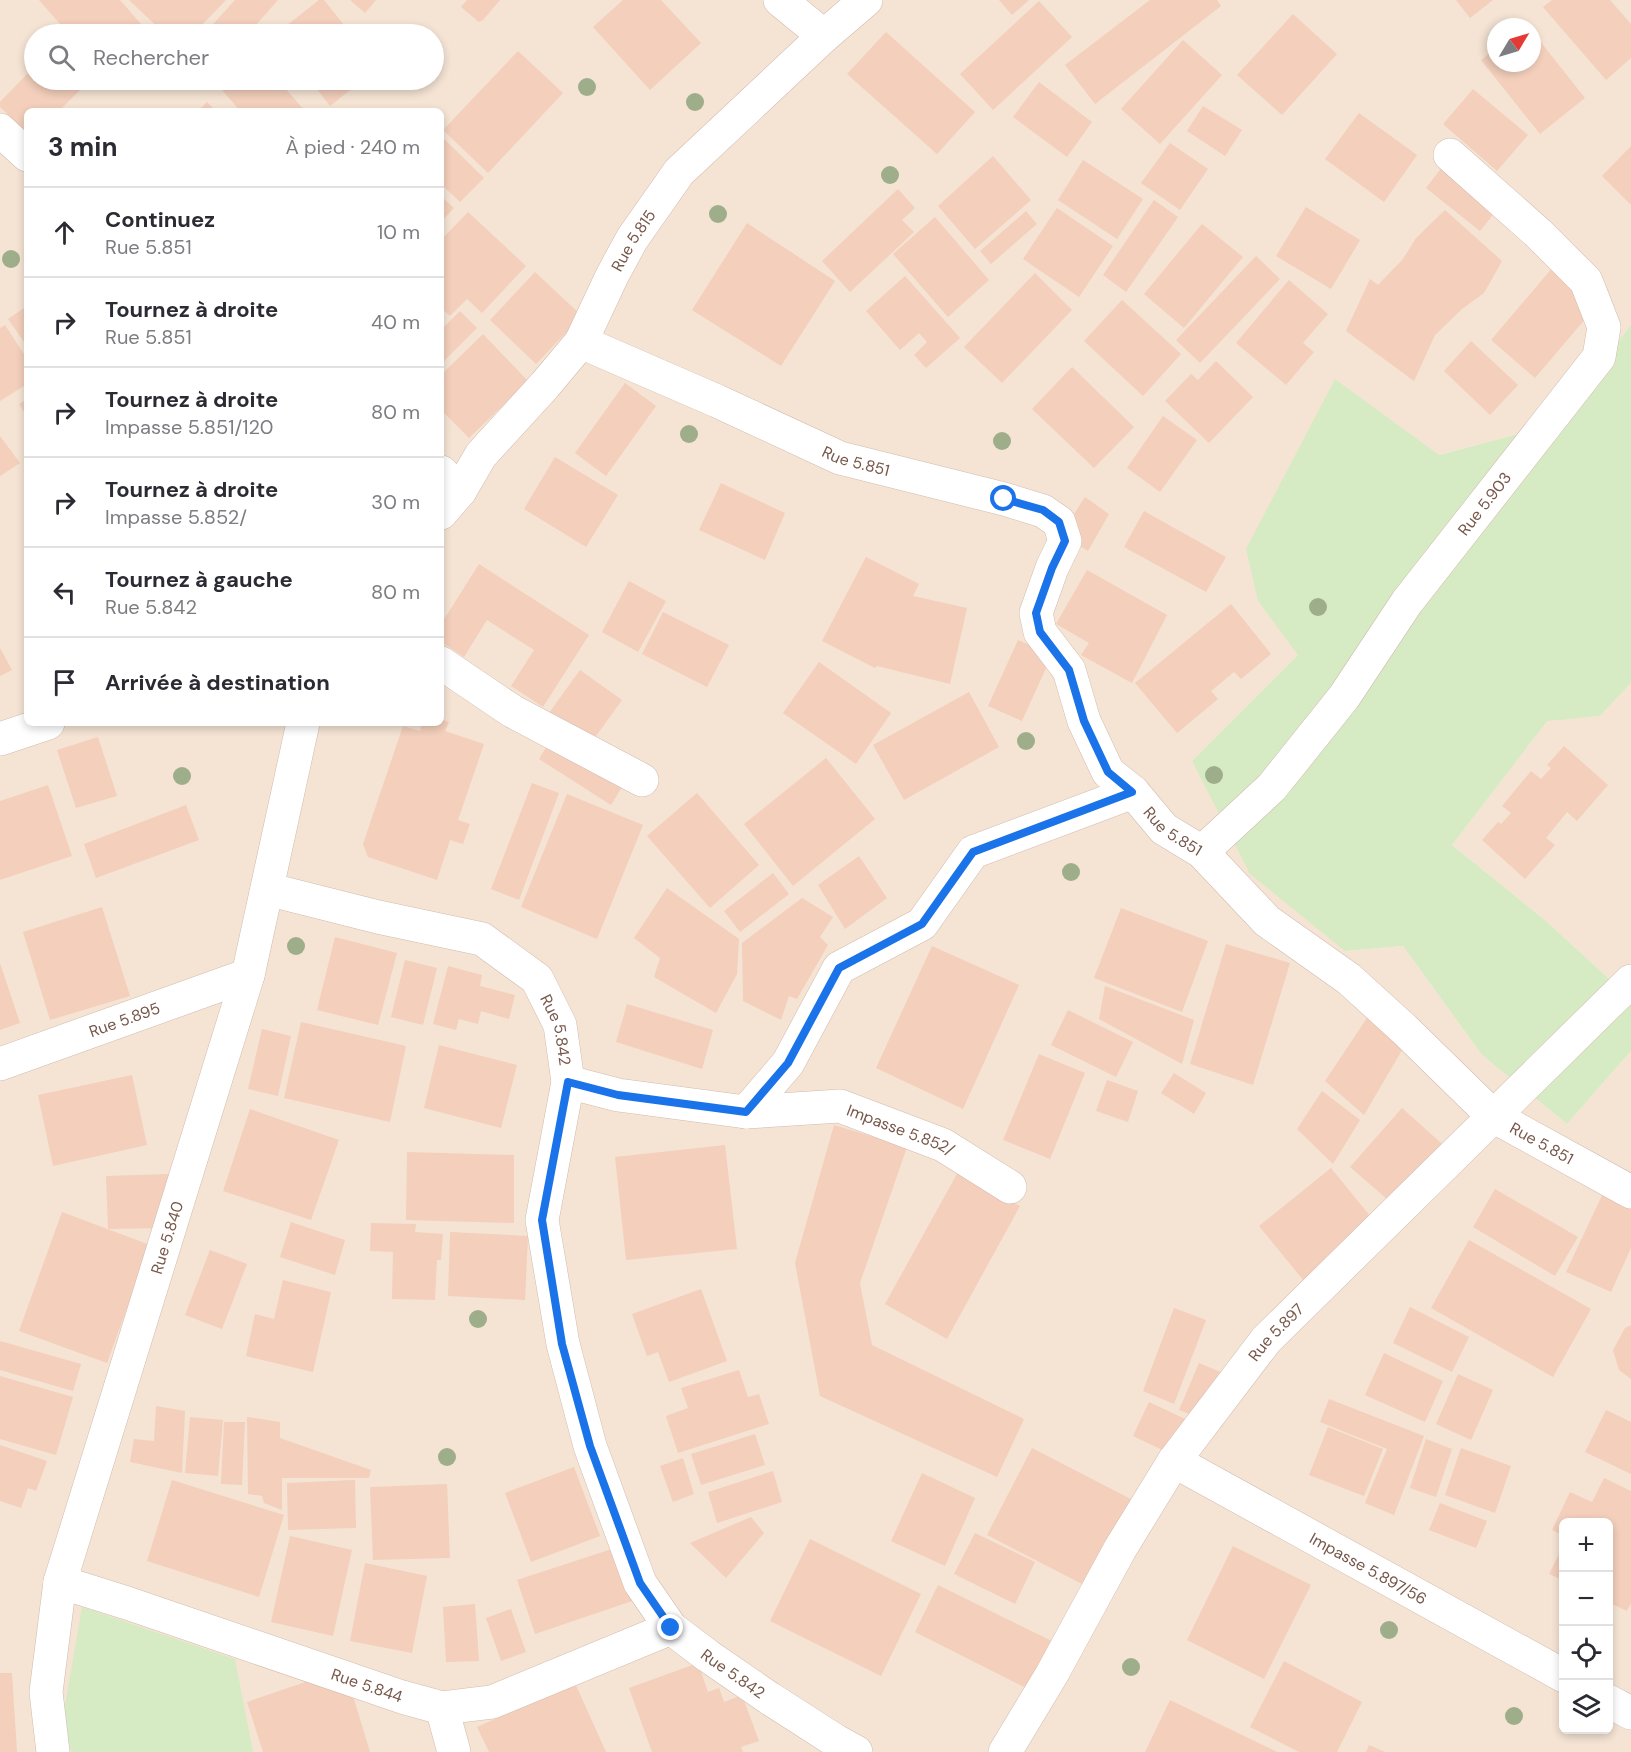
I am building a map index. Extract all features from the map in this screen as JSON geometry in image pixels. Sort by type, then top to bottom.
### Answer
[{"type":"street","points":[[780,0],[824,36]]},
{"type":"street","name":"Rue 5.815","points":[[447,492],[581,342],[632,238],[679,172],[824,36],[866,0]]},
{"type":"street","points":[[0,130],[24,152]]},
{"type":"street","name":"Rue 5.903","points":[[1202,852],[1272,787],[1344,697],[1407,602],[1599,357],[1604,327],[1586,281],[1538,233],[1450,155]]},
{"type":"street","name":"Rue 5.851","points":[[581,342],[840,458],[1043,510],[1059,522],[1065,541],[1052,568],[1036,613],[1040,632],[1069,670],[1084,721],[1108,772],[1132,792],[1164,829],[1202,852],[1267,921],[1349,979],[1493,1116],[1631,1192]]},
{"type":"street","points":[[444,665],[512,711],[642,780]]},
{"type":"street","points":[[0,739],[39,726]]},
{"type":"street","name":"Rue 5.840","points":[[54,1752],[46,1692],[60,1582],[248,975],[302,726]]},
{"type":"street","points":[[746,1112],[788,1063],[839,968],[922,924],[973,852],[1132,792]]},
{"type":"street","name":"Rue 5.842","points":[[267,889],[378,917],[482,939],[537,979],[560,1025],[568,1082],[542,1220],[562,1344],[590,1446],[640,1583],[671,1628],[769,1698],[856,1752]]},
{"type":"street","name":"Rue 5.895","points":[[0,1064],[248,975]]},
{"type":"street","name":"Rue 5.897","points":[[1005,1752],[1052,1674],[1120,1549],[1174,1461],[1266,1340],[1631,981]]},
{"type":"street","name":"Impasse 5.852/","points":[[568,1082],[618,1095],[746,1112],[840,1106],[943,1146],[1010,1187]]},
{"type":"street","name":"Impasse 5.897/56","points":[[1174,1461],[1559,1674]]},
{"type":"street","name":"Rue 5.844","points":[[60,1582],[402,1697],[442,1708],[492,1702],[671,1628]]},
{"type":"street","points":[[1613,1704],[1631,1713]]},
{"type":"street","points":[[442,1708],[454,1752]]},
{"type":"shaded area","points":[[0,0],[1631,0],[1631,325],[1555,424],[1438,455],[1335,380],[1258,601],[1299,654],[1192,761],[1345,951],[1403,946],[1482,1055],[1567,1124],[1631,1051],[1631,1752],[0,1752]]},
{"type":"shaded area","points":[[1631,683],[1631,999],[1546,921],[1452,845],[1547,720],[1600,716]]},
{"type":"green space","points":[[1631,325],[1631,683],[1600,716],[1547,721],[1452,845],[1546,921],[1631,999],[1631,1051],[1567,1124],[1482,1055],[1403,946],[1345,951],[1250,874],[1192,761],[1298,655],[1258,601],[1246,549],[1335,379],[1439,455],[1555,424]]},
{"type":"green space","points":[[82,1607],[235,1659],[253,1752],[71,1752],[63,1717]]},
{"type":"building","points":[[39,0],[120,0],[141,24],[60,24]]},
{"type":"building","points":[[129,0],[226,0],[203,24],[154,24]]},
{"type":"building","points":[[235,0],[278,0],[257,24],[213,24]]},
{"type":"building","points":[[319,0],[324,0],[343,24],[289,24]]},
{"type":"building","points":[[350,0],[376,0],[365,13]]},
{"type":"building","points":[[467,0],[500,0],[479,22],[461,7]]},
{"type":"building","points":[[623,0],[661,0],[701,43],[650,90],[593,27]]},
{"type":"building","points":[[999,0],[1029,0],[1012,15]]},
{"type":"building","points":[[1150,0],[1217,0],[1221,6],[1095,104],[1065,65]]},
{"type":"building","points":[[1456,0],[1493,0],[1470,18]]},
{"type":"building","points":[[1552,0],[1610,0],[1631,24],[1631,58],[1606,80],[1543,7]]},
{"type":"building","points":[[1039,1],[1072,37],[993,110],[960,74]]},
{"type":"building","points":[[1293,14],[1337,54],[1282,115],[1237,75]]},
{"type":"building","points":[[886,32],[975,112],[937,154],[847,74]]},
{"type":"building","points":[[1183,40],[1222,75],[1160,144],[1121,109]]},
{"type":"building","points":[[1541,42],[1585,98],[1540,134],[1491,72],[1541,72]]},
{"type":"building","points":[[518,51],[563,93],[488,173],[444,129]]},
{"type":"building","points":[[1487,55],[1487,68],[1481,60]]},
{"type":"building","points":[[24,77],[24,90],[80,90],[62,108],[24,108],[24,130],[0,107],[0,102]]},
{"type":"building","points":[[1039,82],[1092,122],[1067,157],[1013,117]]},
{"type":"building","points":[[1473,89],[1528,135],[1497,171],[1443,124]]},
{"type":"building","points":[[222,90],[287,90],[302,108],[237,108]]},
{"type":"building","points":[[318,90],[350,90],[330,106]]},
{"type":"building","points":[[207,102],[213,108],[201,108]]},
{"type":"building","points":[[1203,106],[1242,130],[1225,156],[1187,131]]},
{"type":"building","points":[[1359,113],[1417,155],[1384,202],[1325,159]]},
{"type":"building","points":[[444,139],[484,178],[460,202],[444,187]]},
{"type":"building","points":[[1170,143],[1208,169],[1180,210],[1141,183]]},
{"type":"building","points":[[1631,146],[1631,205],[1602,176]]},
{"type":"building","points":[[1457,148],[1512,191],[1480,231],[1426,188]]},
{"type":"building","points":[[993,156],[1031,200],[975,249],[938,206]]},
{"type":"building","points":[[1083,160],[1143,199],[1117,239],[1058,200]]},
{"type":"building","points":[[898,189],[915,208],[902,220],[914,232],[850,292],[822,261]]},
{"type":"building","points":[[444,199],[454,208],[444,219]]},
{"type":"building","points":[[1154,200],[1178,217],[1126,292],[1103,275]]},
{"type":"building","points":[[1306,207],[1360,240],[1331,289],[1276,256]]},
{"type":"building","points":[[1057,208],[1113,246],[1079,297],[1023,259]]},
{"type":"building","points":[[1445,210],[1502,261],[1484,293],[1462,309],[1435,335],[1414,381],[1346,331],[1370,279],[1378,285],[1403,259],[1416,238]]},
{"type":"building","points":[[1026,211],[1037,224],[991,264],[980,251]]},
{"type":"building","points":[[468,212],[526,266],[482,313],[467,299],[450,316],[444,311],[444,237]]},
{"type":"building","points":[[935,217],[989,280],[948,317],[893,254]]},
{"type":"building","points":[[747,223],[835,281],[781,366],[692,310]]},
{"type":"building","points":[[1202,224],[1243,257],[1184,328],[1144,294]]},
{"type":"building","points":[[1565,253],[1609,291],[1535,378],[1491,340]]},
{"type":"building","points":[[1256,256],[1280,279],[1200,363],[1176,340]]},
{"type":"building","points":[[535,272],[582,316],[536,364],[490,320]]},
{"type":"building","points":[[1035,273],[1072,310],[1002,383],[964,347]]},
{"type":"building","points":[[905,276],[960,338],[926,368],[914,355],[927,342],[919,333],[900,350],[866,311]]},
{"type":"building","points":[[1289,280],[1328,314],[1303,343],[1314,352],[1286,385],[1236,343]]},
{"type":"building","points":[[1122,300],[1181,354],[1143,396],[1084,341]]},
{"type":"building","points":[[24,308],[24,342],[8,319]]},
{"type":"building","points":[[460,311],[477,328],[444,361],[444,327]]},
{"type":"building","points":[[5,325],[24,354],[24,386],[0,401],[0,328]]},
{"type":"building","points":[[483,334],[528,381],[469,438],[444,413],[444,372]]},
{"type":"building","points":[[1471,341],[1518,385],[1490,415],[1444,371]]},
{"type":"building","points":[[1216,361],[1253,397],[1209,443],[1165,401],[1191,374],[1198,380]]},
{"type":"building","points":[[1072,367],[1134,427],[1094,468],[1032,409]]},
{"type":"building","points":[[625,383],[656,406],[606,476],[575,453]]},
{"type":"building","points":[[24,401],[24,412],[19,404]]},
{"type":"building","points":[[1163,416],[1197,440],[1160,492],[1127,468]]},
{"type":"building","points":[[0,436],[20,463],[0,476]]},
{"type":"building","points":[[555,457],[618,495],[586,547],[524,509]]},
{"type":"building","points":[[721,483],[785,513],[765,560],[699,530]]},
{"type":"building","points":[[1085,497],[1109,514],[1088,551],[1061,534]]},
{"type":"building","points":[[1144,511],[1226,557],[1206,592],[1124,547]]},
{"type":"building","points":[[866,557],[919,584],[913,596],[967,608],[950,684],[877,666],[875,668],[822,641]]},
{"type":"building","points":[[479,564],[589,635],[543,707],[511,686],[534,650],[487,620],[464,657],[444,644],[444,619]]},
{"type":"building","points":[[1087,570],[1167,615],[1132,683],[1081,655],[1089,643],[1056,624]]},
{"type":"building","points":[[629,581],[666,601],[638,652],[602,632]]},
{"type":"building","points":[[1231,604],[1271,654],[1241,679],[1234,672],[1211,691],[1218,699],[1177,733],[1135,683]]},
{"type":"building","points":[[663,612],[729,645],[707,687],[642,654]]},
{"type":"building","points":[[1018,640],[1052,655],[1022,721],[988,706]]},
{"type":"building","points":[[0,648],[12,670],[0,676]]},
{"type":"building","points":[[819,662],[891,713],[856,764],[783,713]]},
{"type":"building","points":[[580,670],[622,700],[591,743],[549,713]]},
{"type":"building","points":[[969,692],[999,747],[904,800],[873,745]]},
{"type":"building","points":[[444,720],[449,722],[445,731],[484,744],[458,820],[470,824],[463,844],[450,840],[437,880],[368,857],[363,844],[403,726],[420,731],[421,726],[444,726]]},
{"type":"building","points":[[553,736],[625,782],[611,805],[539,759]]},
{"type":"building","points":[[98,737],[117,796],[76,808],[57,750]]},
{"type":"building","points":[[1564,746],[1608,785],[1577,821],[1567,812],[1546,838],[1555,845],[1525,879],[1482,840],[1498,822],[1501,824],[1511,813],[1502,806],[1531,771],[1541,779],[1551,768],[1547,765]]},
{"type":"building","points":[[826,758],[875,819],[793,886],[744,824]]},
{"type":"building","points":[[532,783],[559,793],[519,900],[491,889]]},
{"type":"building","points":[[48,785],[72,856],[0,880],[0,801]]},
{"type":"building","points":[[697,793],[759,865],[710,908],[647,836]]},
{"type":"building","points":[[567,794],[643,825],[597,939],[521,907]]},
{"type":"building","points":[[186,805],[199,840],[96,878],[84,844]]},
{"type":"building","points":[[859,856],[887,898],[845,929],[818,885]]},
{"type":"building","points":[[773,873],[789,894],[740,932],[724,911]]},
{"type":"building","points":[[667,888],[739,939],[737,974],[716,1013],[654,977],[660,958],[634,938]]},
{"type":"building","points":[[802,898],[833,917],[820,937],[828,945],[797,999],[789,996],[781,1020],[743,1001],[742,943]]},
{"type":"building","points":[[102,907],[130,996],[50,1020],[23,932]]},
{"type":"building","points":[[1121,908],[1208,941],[1182,1012],[1094,978]]},
{"type":"building","points":[[335,937],[397,953],[378,1025],[317,1010]]},
{"type":"building","points":[[1226,944],[1290,963],[1253,1085],[1190,1064]]},
{"type":"building","points":[[932,946],[1019,985],[963,1109],[876,1068]]},
{"type":"building","points":[[405,960],[437,968],[423,1025],[391,1017]]},
{"type":"building","points":[[0,963],[20,1023],[0,1030]]},
{"type":"building","points":[[448,966],[482,975],[480,986],[515,995],[509,1019],[481,1011],[478,1024],[459,1019],[456,1030],[433,1024]]},
{"type":"building","points":[[1105,986],[1194,1020],[1182,1064],[1099,1019]]},
{"type":"building","points":[[627,1004],[713,1030],[702,1069],[616,1042]]},
{"type":"building","points":[[1068,1010],[1133,1042],[1116,1077],[1051,1045]]},
{"type":"building","points":[[1371,1012],[1405,1045],[1364,1115],[1325,1081]]},
{"type":"building","points":[[301,1022],[406,1046],[390,1122],[284,1098]]},
{"type":"building","points":[[262,1029],[291,1036],[278,1096],[248,1089]]},
{"type":"building","points":[[439,1045],[517,1065],[501,1128],[424,1108]]},
{"type":"building","points":[[1039,1054],[1085,1073],[1050,1159],[1003,1140]]},
{"type":"building","points":[[1174,1073],[1206,1093],[1194,1114],[1161,1093]]},
{"type":"building","points":[[132,1075],[147,1145],[53,1166],[38,1095]]},
{"type":"building","points":[[1107,1080],[1138,1091],[1128,1122],[1096,1111]]},
{"type":"building","points":[[1322,1091],[1360,1120],[1333,1164],[1297,1129]]},
{"type":"building","points":[[1402,1108],[1461,1161],[1410,1219],[1350,1167]]},
{"type":"building","points":[[250,1109],[339,1140],[311,1220],[223,1191]]},
{"type":"building","points":[[834,1125],[907,1147],[860,1283],[872,1345],[1024,1419],[997,1477],[820,1396],[795,1263]]},
{"type":"building","points":[[725,1145],[737,1249],[626,1260],[615,1157]]},
{"type":"building","points":[[407,1152],[514,1155],[514,1223],[406,1220]]},
{"type":"building","points":[[1331,1168],[1384,1233],[1313,1292],[1259,1226]]},
{"type":"building","points":[[958,1172],[1020,1206],[947,1339],[885,1304]]},
{"type":"building","points":[[169,1174],[170,1228],[108,1229],[106,1176]]},
{"type":"building","points":[[1606,1187],[1631,1199],[1631,1248],[1611,1292],[1566,1272]]},
{"type":"building","points":[[1495,1189],[1578,1237],[1555,1276],[1473,1227]]},
{"type":"building","points":[[62,1212],[150,1245],[107,1363],[19,1331]]},
{"type":"building","points":[[291,1222],[345,1240],[335,1275],[280,1257]]},
{"type":"building","points":[[371,1223],[416,1224],[415,1232],[443,1234],[441,1260],[437,1260],[435,1300],[392,1299],[393,1252],[370,1251]]},
{"type":"building","points":[[450,1232],[528,1236],[525,1300],[448,1296]]},
{"type":"building","points":[[1469,1240],[1591,1309],[1553,1377],[1431,1308]]},
{"type":"building","points":[[210,1250],[247,1264],[222,1329],[185,1315]]},
{"type":"building","points":[[283,1280],[331,1292],[313,1372],[246,1356],[255,1314],[274,1319]]},
{"type":"building","points":[[701,1289],[727,1361],[669,1382],[658,1352],[647,1356],[632,1314]]},
{"type":"building","points":[[1410,1307],[1469,1337],[1452,1372],[1393,1343]]},
{"type":"building","points":[[1174,1308],[1206,1320],[1174,1404],[1143,1391]]},
{"type":"building","points":[[1631,1325],[1631,1379],[1619,1370],[1613,1350],[1625,1328]]},
{"type":"building","points":[[0,1341],[81,1364],[73,1391],[0,1370]]},
{"type":"building","points":[[1384,1353],[1443,1381],[1425,1422],[1365,1395]]},
{"type":"building","points":[[1199,1363],[1242,1381],[1222,1427],[1179,1410]]},
{"type":"building","points":[[739,1370],[748,1397],[759,1394],[769,1424],[678,1453],[666,1416],[688,1408],[681,1388]]},
{"type":"building","points":[[1458,1374],[1493,1390],[1471,1440],[1436,1424]]},
{"type":"building","points":[[0,1376],[73,1397],[56,1455],[0,1439]]},
{"type":"building","points":[[1329,1399],[1424,1436],[1394,1515],[1365,1503],[1387,1449],[1320,1422]]},
{"type":"building","points":[[1149,1402],[1211,1431],[1194,1465],[1133,1436]]},
{"type":"building","points":[[156,1406],[185,1411],[182,1473],[130,1462],[134,1439],[154,1441]]},
{"type":"building","points":[[1606,1410],[1631,1422],[1631,1474],[1585,1452]]},
{"type":"building","points":[[190,1417],[223,1420],[218,1476],[185,1473]]},
{"type":"building","points":[[247,1417],[280,1422],[280,1438],[371,1470],[369,1478],[282,1478],[282,1510],[264,1503],[262,1496],[248,1494]]},
{"type":"building","points":[[224,1422],[245,1422],[242,1485],[221,1484]]},
{"type":"building","points":[[1328,1427],[1383,1449],[1364,1496],[1309,1475]]},
{"type":"building","points":[[755,1434],[765,1465],[701,1485],[691,1454]]},
{"type":"building","points":[[1426,1439],[1452,1449],[1436,1497],[1410,1488]]},
{"type":"building","points":[[0,1445],[47,1461],[36,1491],[28,1488],[21,1508],[0,1501]]},
{"type":"building","points":[[1032,1448],[1156,1512],[1111,1599],[987,1535]]},
{"type":"building","points":[[1461,1448],[1511,1466],[1495,1513],[1445,1495]]},
{"type":"building","points":[[683,1458],[694,1494],[673,1502],[660,1466]]},
{"type":"building","points":[[574,1467],[600,1536],[531,1562],[505,1493]]},
{"type":"building","points":[[773,1471],[782,1502],[717,1523],[708,1492]]},
{"type":"building","points":[[922,1473],[975,1498],[945,1566],[891,1541]]},
{"type":"building","points":[[1604,1478],[1631,1491],[1631,1603],[1627,1611],[1613,1604],[1613,1518],[1559,1518],[1559,1534],[1552,1530],[1570,1492],[1592,1502]]},
{"type":"building","points":[[172,1480],[284,1515],[259,1597],[147,1561]]},
{"type":"building","points":[[355,1480],[356,1528],[288,1530],[287,1483]]},
{"type":"building","points":[[447,1484],[450,1558],[373,1560],[370,1487]]},
{"type":"building","points":[[1440,1503],[1487,1521],[1476,1548],[1429,1530]]},
{"type":"building","points":[[751,1517],[764,1533],[726,1578],[690,1543]]},
{"type":"building","points":[[975,1533],[1035,1562],[1015,1604],[954,1574]]},
{"type":"building","points":[[290,1536],[352,1550],[333,1636],[271,1622]]},
{"type":"building","points":[[810,1539],[921,1594],[881,1676],[770,1621]]},
{"type":"building","points":[[1233,1546],[1311,1585],[1264,1679],[1187,1640]]},
{"type":"building","points":[[618,1547],[635,1600],[535,1634],[517,1580]]},
{"type":"building","points":[[1559,1554],[1559,1579],[1549,1574]]},
{"type":"building","points":[[365,1563],[427,1576],[412,1653],[350,1641]]},
{"type":"building","points":[[938,1585],[1066,1648],[1042,1696],[915,1632]]},
{"type":"building","points":[[475,1604],[479,1661],[446,1662],[443,1607]]},
{"type":"building","points":[[511,1609],[526,1652],[501,1661],[486,1618]]},
{"type":"building","points":[[1284,1661],[1362,1702],[1337,1752],[1299,1752],[1250,1727]]},
{"type":"building","points":[[698,1663],[708,1692],[719,1688],[724,1702],[742,1695],[759,1741],[741,1747],[743,1752],[652,1752],[629,1688]]},
{"type":"building","points":[[0,1673],[12,1673],[17,1752],[0,1752]]},
{"type":"building","points":[[317,1678],[354,1699],[370,1752],[263,1752],[247,1702]]},
{"type":"building","points":[[575,1683],[606,1752],[489,1752],[477,1727]]},
{"type":"building","points":[[1170,1700],[1277,1752],[1145,1752]]},
{"type":"building","points":[[1369,1745],[1385,1752],[1366,1752]]},
{"type":"route","points":[[671,1628],[640,1583],[590,1446],[562,1344],[542,1220],[568,1082],[618,1095],[746,1112],[788,1063],[839,968],[922,924],[973,852],[1132,792],[1108,772],[1084,721],[1069,670],[1040,632],[1036,613],[1052,568],[1065,541],[1059,522],[1043,510],[1004,499]]}]
